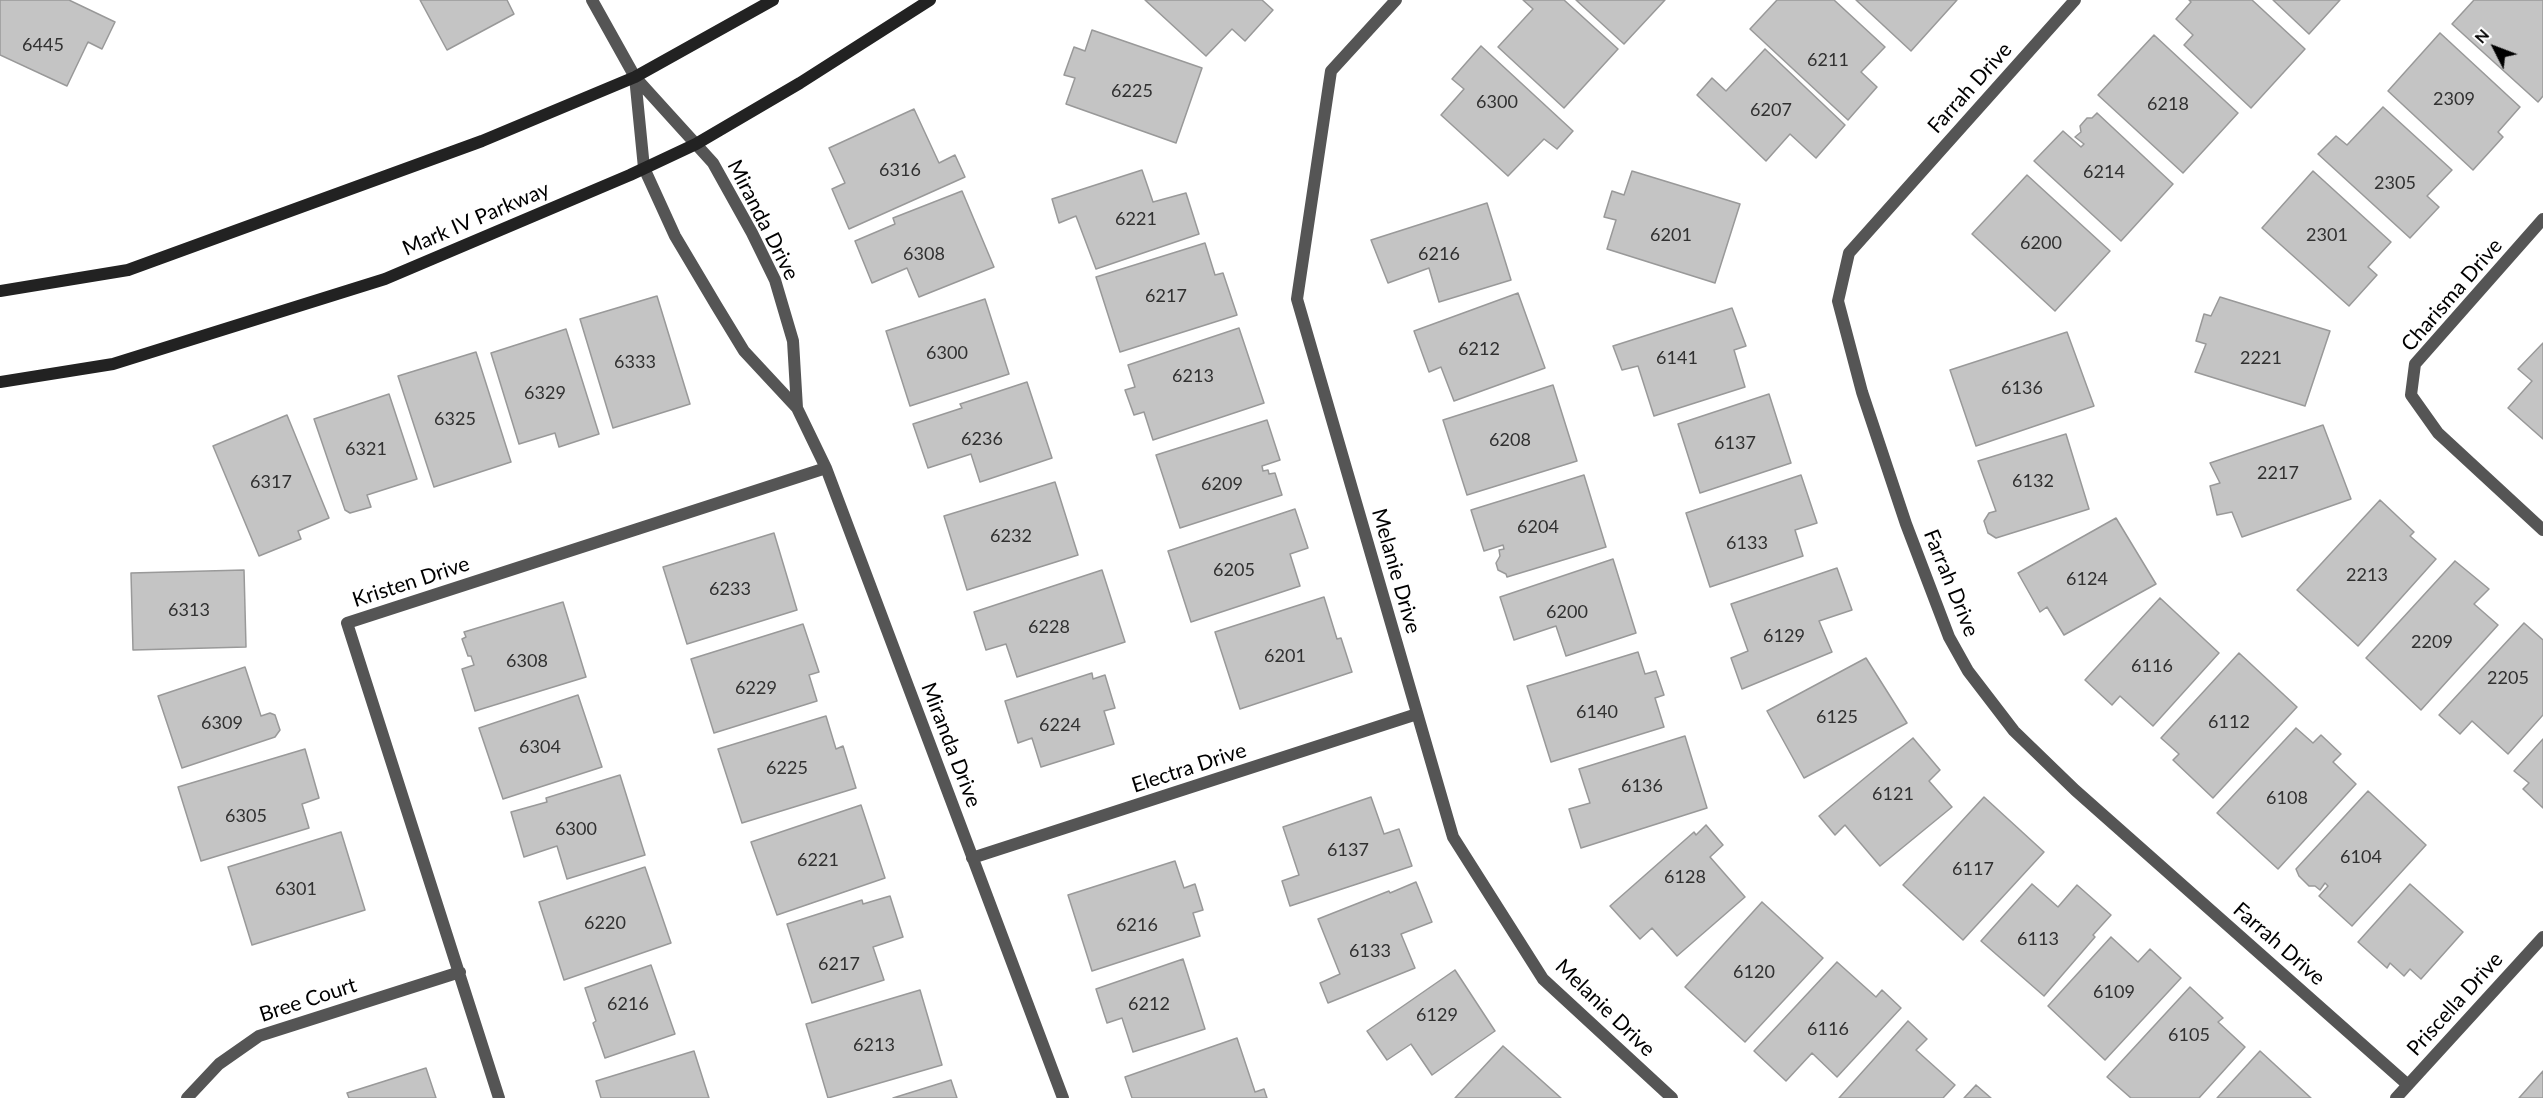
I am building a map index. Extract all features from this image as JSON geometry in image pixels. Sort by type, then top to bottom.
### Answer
[{"type":"main road","points":[[0,291],[128,270],[482,141],[635,77],[772,0]]},
{"type":"main road","name":"Mark IV Parkway","points":[[0,382],[114,364],[385,279],[696,144],[800,83],[930,0]]},
{"type":"street","name":"Miranda Drive","points":[[592,0],[635,77],[713,163],[775,280],[793,341],[797,408]]},
{"type":"street","name":"Melanie Drive","points":[[1396,0],[1331,71],[1297,299],[1453,837],[1542,979],[1672,1098]]},
{"type":"street","name":"Farrah Drive","points":[[2075,0],[1849,253],[1838,301],[1862,392],[1906,524],[1948,637],[1968,671],[2014,731],[2075,790],[2409,1085]]},
{"type":"street","name":"Miranda Drive","points":[[635,77],[644,168],[675,236],[744,351],[797,408],[826,468],[1063,1098]]},
{"type":"street","name":"Charisma Drive","points":[[2543,219],[2415,364],[2411,395],[2438,433],[2543,530]]},
{"type":"street","name":"Kristen Drive","points":[[499,1098],[346,623],[826,468]]},
{"type":"street","name":"Electra Drive","points":[[972,858],[1417,714]]},
{"type":"street","name":"Priscella Drive","points":[[2396,1098],[2543,937]]},
{"type":"street","name":"Bree Court","points":[[187,1098],[219,1064],[259,1036],[460,972]]},
{"type":"building","points":[[0,0],[69,0],[115,22],[102,49],[88,42],[67,86],[0,55]]},
{"type":"building","points":[[420,0],[507,0],[514,14],[447,50]]},
{"type":"building","points":[[1145,0],[1262,0],[1273,10],[1245,41],[1232,29],[1206,56]]},
{"type":"building","points":[[1523,0],[1564,0],[1618,49],[1564,108],[1498,47],[1533,9]]},
{"type":"building","points":[[1576,0],[1665,0],[1624,44]]},
{"type":"building","points":[[1777,0],[1834,0],[1885,47],[1861,72],[1877,87],[1848,120],[1750,29]]},
{"type":"building","points":[[1856,0],[1957,0],[1911,51]]},
{"type":"building","points":[[2189,0],[2252,0],[2305,49],[2251,108],[2184,45],[2193,35],[2176,19],[2191,2]]},
{"type":"building","points":[[2273,0],[2340,0],[2309,34]]},
{"type":"building","points":[[2474,0],[2543,0],[2543,96],[2538,102],[2452,24]]},
{"type":"building","points":[[1092,30],[1202,68],[1176,143],[1066,104],[1075,78],[1064,75],[1074,47],[1085,51]]},
{"type":"building","points":[[2440,33],[2520,107],[2498,132],[2503,137],[2473,170],[2388,91]]},
{"type":"building","points":[[2154,35],[2238,113],[2183,173],[2098,95]]},
{"type":"building","points":[[1481,46],[1573,131],[1557,149],[1544,139],[1508,176],[1441,115],[1464,89],[1452,79]]},
{"type":"building","points":[[1765,49],[1845,125],[1816,158],[1790,134],[1766,161],[1697,95],[1712,78],[1726,91]]},
{"type":"building","points":[[2383,107],[2452,170],[2427,196],[2439,207],[2410,238],[2318,154],[2336,136],[2347,145]]},
{"type":"building","points":[[914,109],[939,163],[955,155],[965,177],[849,229],[832,189],[845,183],[829,148]]},
{"type":"building","points":[[2097,113],[2173,184],[2121,241],[2034,161],[2063,131],[2081,147],[2084,144],[2075,137],[2081,132],[2080,126],[2087,118],[2092,118]]},
{"type":"building","points":[[1142,170],[1153,202],[1186,193],[1199,234],[1096,269],[1076,216],[1059,223],[1052,199]]},
{"type":"building","points":[[1632,171],[1740,204],[1715,283],[1607,249],[1616,220],[1604,217],[1612,191],[1624,195]]},
{"type":"building","points":[[2313,171],[2391,242],[2368,267],[2377,275],[2349,306],[2262,228]]},
{"type":"building","points":[[2027,175],[2110,251],[2055,311],[1972,234]]},
{"type":"building","points":[[962,191],[994,267],[919,297],[907,268],[872,283],[855,241],[895,224],[893,218]]},
{"type":"building","points":[[1487,203],[1511,280],[1439,302],[1429,268],[1388,283],[1371,240]]},
{"type":"building","points":[[1205,243],[1215,275],[1223,273],[1237,315],[1120,352],[1096,277]]},
{"type":"building","points":[[1518,293],[1545,368],[1454,401],[1441,367],[1429,372],[1414,331]]},
{"type":"building","points":[[657,296],[690,404],[613,428],[580,319]]},
{"type":"building","points":[[2220,297],[2330,331],[2305,406],[2195,372],[2206,344],[2196,341],[2204,314],[2211,316]]},
{"type":"building","points":[[985,299],[1009,374],[910,406],[886,331]]},
{"type":"building","points":[[1732,308],[1746,346],[1734,350],[1745,387],[1654,416],[1638,366],[1622,370],[1613,346]]},
{"type":"building","points":[[1239,328],[1264,403],[1153,440],[1144,412],[1134,415],[1125,390],[1135,387],[1128,365]]},
{"type":"building","points":[[566,329],[599,434],[559,447],[555,433],[519,444],[491,353]]},
{"type":"building","points":[[2067,332],[2094,406],[1976,446],[1950,370]]},
{"type":"building","points":[[2543,343],[2543,439],[2508,408],[2532,381],[2518,369]]},
{"type":"building","points":[[476,352],[511,462],[434,487],[398,376]]},
{"type":"building","points":[[1027,382],[1052,458],[980,482],[971,454],[928,468],[913,424],[962,408],[960,404]]},
{"type":"building","points":[[1553,385],[1577,461],[1467,495],[1443,420]]},
{"type":"building","points":[[389,394],[417,479],[367,495],[371,507],[350,513],[345,510],[314,419]]},
{"type":"building","points":[[1769,394],[1791,463],[1700,493],[1678,424]]},
{"type":"building","points":[[287,415],[329,518],[298,531],[301,539],[259,556],[213,446]]},
{"type":"building","points":[[1267,420],[1280,460],[1262,466],[1263,471],[1268,470],[1269,474],[1275,473],[1282,495],[1180,528],[1156,455]]},
{"type":"building","points":[[2323,425],[2351,499],[2242,537],[2232,512],[2217,515],[2210,486],[2220,483],[2210,463]]},
{"type":"building","points":[[2066,434],[2089,509],[1996,538],[1988,533],[1984,521],[1989,513],[1996,511],[1978,461]]},
{"type":"building","points":[[1584,475],[1606,547],[1507,577],[1498,570],[1496,563],[1500,556],[1499,550],[1504,549],[1503,545],[1484,551],[1471,510]]},
{"type":"building","points":[[1801,475],[1817,523],[1795,530],[1803,556],[1710,587],[1686,513]]},
{"type":"building","points":[[1055,482],[1078,555],[967,590],[944,516]]},
{"type":"building","points":[[2380,500],[2414,532],[2410,536],[2436,559],[2358,646],[2297,590]]},
{"type":"building","points":[[1295,509],[1308,548],[1290,554],[1300,586],[1191,622],[1168,551]]},
{"type":"building","points":[[2116,518],[2156,584],[2064,635],[2047,607],[2040,612],[2018,573]]},
{"type":"building","points":[[774,533],[797,610],[687,644],[663,567]]},
{"type":"building","points":[[1613,559],[1636,633],[1566,656],[1556,626],[1514,640],[1500,597]]},
{"type":"building","points":[[2455,561],[2489,589],[2474,604],[2498,625],[2421,710],[2366,658]]},
{"type":"building","points":[[1837,568],[1852,610],[1819,621],[1832,652],[1742,689],[1731,658],[1748,651],[1731,604]]},
{"type":"building","points":[[244,570],[246,647],[133,650],[131,573]]},
{"type":"building","points":[[1102,570],[1125,642],[1017,677],[1006,644],[986,650],[974,612]]},
{"type":"building","points":[[1324,597],[1337,639],[1341,638],[1352,672],[1240,709],[1215,632]]},
{"type":"building","points":[[2160,598],[2219,653],[2153,726],[2120,696],[2112,705],[2085,680]]},
{"type":"building","points":[[563,602],[586,677],[475,711],[462,669],[474,665],[462,639],[466,637],[464,632]]},
{"type":"building","points":[[2524,623],[2543,640],[2543,715],[2508,754],[2472,721],[2460,734],[2439,715]]},
{"type":"building","points":[[803,624],[819,672],[809,675],[817,701],[714,733],[691,659]]},
{"type":"building","points":[[1638,652],[1645,674],[1656,671],[1664,695],[1655,698],[1664,727],[1551,762],[1527,686]]},
{"type":"building","points":[[2239,653],[2297,707],[2213,798],[2173,760],[2179,754],[2161,738]]},
{"type":"building","points":[[1866,658],[1907,723],[1804,778],[1767,711]]},
{"type":"building","points":[[245,667],[261,716],[270,713],[275,715],[280,730],[275,737],[182,768],[158,696]]},
{"type":"building","points":[[1092,673],[1093,679],[1105,675],[1115,708],[1104,711],[1114,744],[1041,767],[1032,738],[1018,743],[1005,701]]},
{"type":"building","points":[[578,695],[602,767],[503,799],[479,728]]},
{"type":"building","points":[[826,716],[836,749],[843,746],[856,788],[742,823],[718,749]]},
{"type":"building","points":[[2296,728],[2313,743],[2321,735],[2341,754],[2333,762],[2356,784],[2278,869],[2217,813]]},
{"type":"building","points":[[1685,736],[1707,808],[1581,848],[1569,809],[1590,803],[1579,769]]},
{"type":"building","points":[[1913,738],[1940,770],[1929,781],[1952,807],[1880,866],[1845,825],[1835,835],[1819,816]]},
{"type":"building","points":[[2543,739],[2543,808],[2523,789],[2529,783],[2514,771]]},
{"type":"building","points":[[305,749],[319,798],[302,804],[309,828],[201,861],[178,787]]},
{"type":"building","points":[[620,775],[645,855],[567,879],[557,846],[524,857],[511,812],[547,802],[546,798]]},
{"type":"building","points":[[2368,791],[2426,845],[2352,926],[2319,896],[2328,886],[2325,883],[2320,890],[2315,886],[2309,886],[2299,876],[2296,869]]},
{"type":"building","points":[[1371,797],[1384,834],[1399,829],[1412,866],[1290,906],[1282,881],[1299,875],[1283,827]]},
{"type":"building","points":[[1984,797],[2044,852],[1963,940],[1903,885]]},
{"type":"building","points":[[861,805],[885,878],[777,915],[751,842]]},
{"type":"building","points":[[1706,825],[1723,845],[1710,857],[1745,897],[1677,956],[1652,928],[1640,939],[1610,906],[1694,832],[1696,835]]},
{"type":"building","points":[[341,832],[365,910],[252,945],[228,867]]},
{"type":"building","points":[[1175,861],[1184,888],[1195,884],[1203,910],[1193,913],[1200,936],[1092,971],[1068,895]]},
{"type":"building","points":[[645,867],[671,943],[564,980],[539,902]]},
{"type":"building","points":[[1416,882],[1432,922],[1401,934],[1415,968],[1328,1003],[1320,983],[1340,974],[1318,919]]},
{"type":"building","points":[[2032,884],[2058,907],[2077,885],[2111,915],[2044,996],[1981,941]]},
{"type":"building","points":[[2410,884],[2463,932],[2421,979],[2410,969],[2404,976],[2390,963],[2387,968],[2358,942]]},
{"type":"building","points":[[890,896],[903,937],[873,947],[884,980],[812,1003],[787,924],[862,900],[863,904]]},
{"type":"building","points":[[1762,902],[1823,958],[1745,1042],[1685,987]]},
{"type":"building","points":[[2111,937],[2138,962],[2150,949],[2181,978],[2105,1060],[2048,1006]]},
{"type":"building","points":[[1183,959],[1205,1029],[1133,1052],[1122,1018],[1107,1023],[1096,989]]},
{"type":"building","points":[[1837,962],[1876,997],[1882,990],[1901,1008],[1837,1077],[1812,1053],[1786,1081],[1754,1051]]},
{"type":"building","points":[[651,965],[675,1034],[605,1058],[593,1023],[596,1021],[585,988]]},
{"type":"building","points":[[1455,970],[1495,1031],[1432,1075],[1411,1044],[1387,1060],[1367,1031]]},
{"type":"building","points":[[2190,987],[2223,1018],[2218,1022],[2245,1047],[2199,1098],[2131,1098],[2107,1077]]},
{"type":"building","points":[[920,990],[942,1065],[828,1098],[806,1024]]},
{"type":"building","points":[[1908,1021],[1927,1039],[1916,1050],[1955,1085],[1943,1098],[1839,1098]]},
{"type":"building","points":[[1237,1038],[1255,1092],[1264,1089],[1267,1098],[1132,1098],[1125,1077]]},
{"type":"building","points":[[1503,1046],[1561,1098],[1455,1098]]},
{"type":"building","points":[[694,1051],[709,1098],[601,1098],[596,1081]]},
{"type":"building","points":[[2260,1051],[2311,1098],[2217,1098]]},
{"type":"building","points":[[426,1068],[436,1098],[349,1098],[347,1093]]},
{"type":"building","points":[[2543,1071],[2543,1098],[2519,1098]]},
{"type":"building","points":[[951,1080],[957,1098],[893,1098]]},
{"type":"building","points":[[1976,1085],[1991,1098],[1964,1098]]}]
